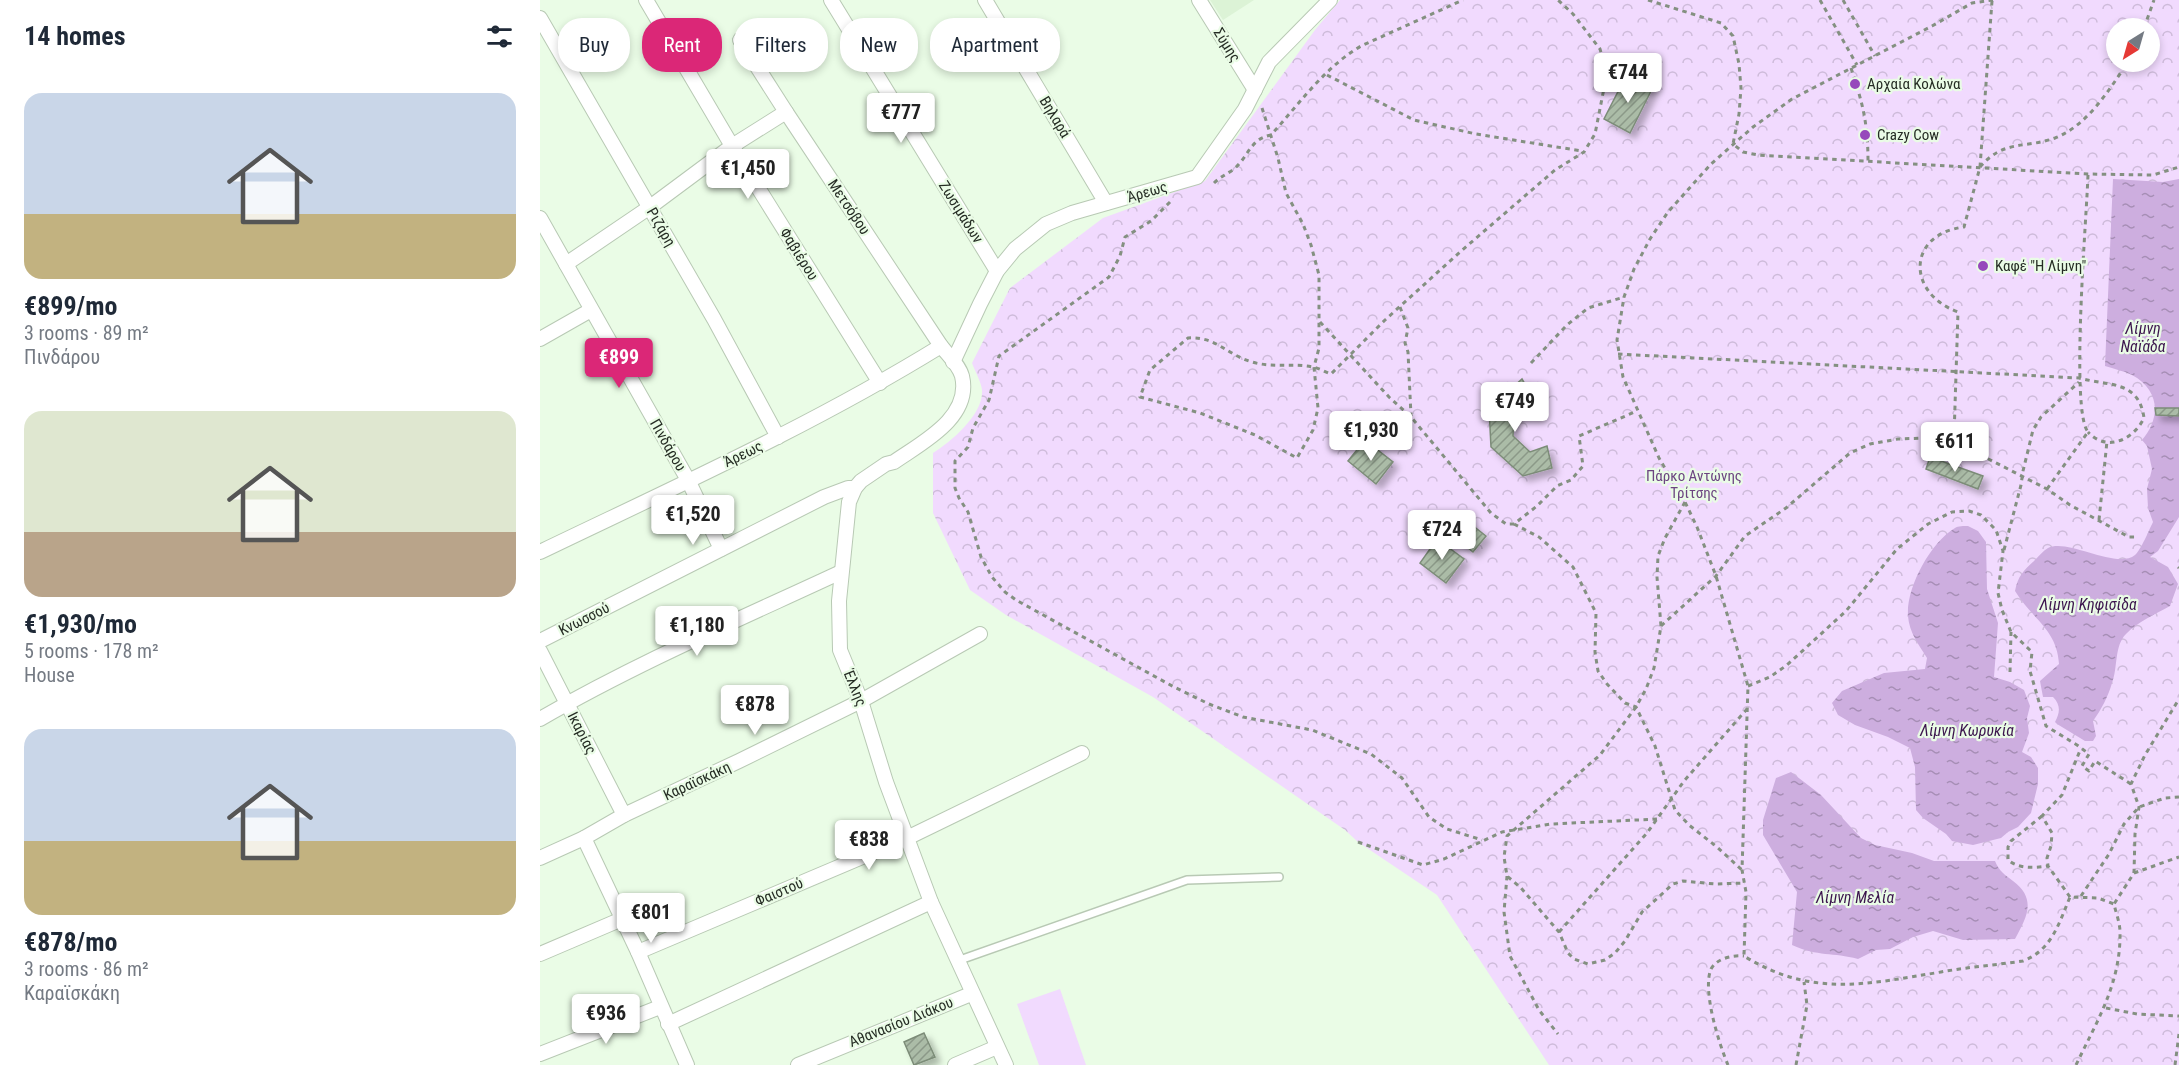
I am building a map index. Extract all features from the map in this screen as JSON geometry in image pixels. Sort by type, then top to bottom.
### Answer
[{"type":"street","name":"Φαβιέρου","points":[[646,0],[732,146],[880,383]]},
{"type":"street","name":"Ζωσιμάδων","points":[[831,0],[997,271]]},
{"type":"street","name":"Βηλαρά","points":[[985,0],[1106,203]]},
{"type":"street","name":"Σύμης","points":[[1198,0],[1255,90]]},
{"type":"street","name":"Άρεως","points":[[953,362],[997,271],[1015,249],[1046,224],[1072,213],[1197,177],[1236,123],[1269,62],[1330,0]]},
{"type":"street","name":"Ριζάρη","points":[[540,18],[650,207],[778,437]]},
{"type":"street","name":"Μετσόβου","points":[[760,72],[941,346]]},
{"type":"street","points":[[566,264],[650,207],[732,146],[786,112]]},
{"type":"street","name":"Πινδάρου","points":[[540,218],[688,480],[722,549]]},
{"type":"street","points":[[540,339],[591,310]]},
{"type":"street","points":[[855,488],[876,470],[894,462],[940,430],[960,405],[962,378],[941,346]]},
{"type":"street","name":"Άρεως","points":[[540,552],[778,437],[880,383],[941,346]]},
{"type":"street","name":"Κνωσσού","points":[[540,641],[824,497],[848,488],[855,488]]},
{"type":"street","name":"Έλλης","points":[[855,488],[848,511],[841,572],[838,625],[840,650],[861,701],[886,782],[931,902],[1005,1065]]},
{"type":"street","points":[[540,719],[662,656],[841,572]]},
{"type":"street","name":"Καραϊσκάκη","points":[[540,858],[584,838],[624,814],[861,701],[980,634]]},
{"type":"street","name":"Ικαρίας","points":[[540,651],[624,814]]},
{"type":"street","name":"Φαιστού","points":[[638,952],[907,838],[1082,753]]},
{"type":"street","points":[[584,838],[638,952],[687,1065]]},
{"type":"street","points":[[668,1024],[931,902]]},
{"type":"street","points":[[540,954],[622,919]]},
{"type":"street","name":"Αθανασίου Διάκου","points":[[798,1065],[971,994]]},
{"type":"street","points":[[540,1054],[660,1007]]},
{"type":"street","points":[[956,1065],[997,1047]]},
{"type":"lane","points":[[957,961],[1187,880],[1280,877]]},
{"type":"path","points":[[1211,185],[1235,168],[1256,141],[1271,135],[1341,59],[1361,45],[1464,0]]},
{"type":"path","points":[[1255,90],[1271,135],[1286,193],[1296,208],[1311,245],[1319,275],[1319,348],[1314,367],[1318,408],[1313,430],[1297,458],[1255,435],[1200,413],[1140,398],[1150,370],[1188,338],[1206,338],[1255,363],[1314,367],[1331,374],[1460,252],[1555,170],[1584,152],[1595,134],[1607,73],[1600,50],[1573,14],[1558,0]]},
{"type":"path","points":[[1648,0],[1721,23],[1733,36],[1741,88],[1733,144]]},
{"type":"path","points":[[1820,0],[1857,65]]},
{"type":"path","points":[[1843,0],[1875,56]]},
{"type":"path","points":[[1744,956],[1745,883],[1742,870],[1748,686],[1716,576],[1697,527],[1659,458],[1636,411],[1623,377],[1618,354],[1618,331],[1624,297],[1634,269],[1668,212],[1711,164],[1733,144],[1784,104],[1971,2],[1992,0],[1980,167],[1964,227],[1935,237],[1927,245],[1920,262],[1924,288],[1941,304],[1958,312],[1954,370],[1954,436]]},
{"type":"path","points":[[2148,18],[2154,0]]},
{"type":"path","points":[[1851,68],[1865,113],[1868,132],[1868,162]]},
{"type":"path","points":[[1980,167],[1991,154],[2013,146],[2053,139],[2067,132],[2085,118],[2120,72]]},
{"type":"path","points":[[1326,74],[1414,120],[1476,134],[1584,152]]},
{"type":"path","points":[[1733,144],[1743,152],[1758,155],[2088,174],[2153,175],[2179,167]]},
{"type":"path","points":[[1618,354],[1954,370],[2079,380],[2129,389],[2139,399],[2144,418],[2139,428],[2125,440],[2097,440],[2084,428],[2079,380],[2088,174]]},
{"type":"path","points":[[1171,201],[1151,221],[1125,237],[1120,256],[1109,277],[999,356],[988,400],[973,428],[968,447],[955,461],[955,488],[968,512],[981,557],[992,577],[1005,592],[1016,600],[1174,687],[1209,704],[1244,717],[1312,730],[1371,754],[1402,778],[1414,792],[1429,817],[1448,829],[1482,840]]},
{"type":"path","points":[[1531,363],[1567,325],[1588,308],[1624,297]]},
{"type":"path","points":[[1400,307],[1408,328],[1405,343],[1408,352],[1411,417]]},
{"type":"path","points":[[1320,322],[1389,397],[1411,417],[1491,513],[1506,524],[1514,524],[1539,537],[1573,567],[1596,613],[1595,652],[1598,671],[1625,703],[1636,708],[1654,746],[1675,810],[1679,816],[1742,870]]},
{"type":"path","points":[[2010,672],[2011,632],[1998,593],[2003,551],[2033,430],[2041,417],[2079,380]]},
{"type":"path","points":[[1514,524],[1557,486],[1571,480],[1583,466],[1579,436],[1636,411]]},
{"type":"path","points":[[2047,489],[2088,432]]},
{"type":"path","points":[[1661,626],[1716,576],[1745,536],[1786,508],[1850,453],[1870,444],[1898,438],[1954,436],[1967,448],[2047,489],[2070,505],[2129,537],[2138,537]]},
{"type":"path","points":[[2099,520],[2107,441]]},
{"type":"path","points":[[1558,1034],[1539,1010],[1510,956],[1504,912],[1507,876],[1504,857],[1507,837],[1600,755],[1636,708],[1654,668],[1661,626],[1657,577],[1658,556],[1685,502]]},
{"type":"path","points":[[1748,686],[1770,677],[1787,664],[1846,611],[1897,549],[1936,519],[1952,512],[1963,511],[1982,515],[1996,530],[2003,551]]},
{"type":"path","points":[[2011,632],[2032,652],[2030,671],[2046,726],[2089,754],[2082,766],[2089,771],[2095,761],[2131,784],[2139,807],[2135,834],[2134,873],[2114,904],[2120,931],[2116,970],[2106,1008],[2076,1065]]},
{"type":"path","points":[[2131,784],[2145,755],[2179,699]]},
{"type":"path","points":[[1559,932],[1658,819],[1672,797],[1748,708]]},
{"type":"path","points":[[2048,866],[2013,864],[2008,860],[2008,847],[2011,841],[2042,816],[2062,795],[2081,748]]},
{"type":"path","points":[[2081,896],[2109,854],[2124,824],[2139,807],[2165,798],[2179,797]]},
{"type":"path","points":[[2042,816],[2052,833],[2047,858],[2048,866],[2070,897]]},
{"type":"path","points":[[1358,842],[1423,865],[1444,859],[1502,832],[1551,824],[1658,819]]},
{"type":"path","points":[[2134,873],[2179,857]]},
{"type":"path","points":[[1507,876],[1521,888],[1559,932],[1568,953],[1574,959],[1588,964],[1597,963],[1615,953],[1642,912],[1673,884],[1683,881],[1715,884],[1745,883]]},
{"type":"path","points":[[2070,897],[2081,896],[2114,904]]},
{"type":"path","points":[[1728,1065],[1711,1007],[1709,978],[1712,968],[1721,959],[1744,956],[1763,968],[1804,982],[1833,985],[1898,980],[2023,961],[2035,956],[2052,940],[2070,897]]},
{"type":"path","points":[[1796,1065],[1808,1005],[1804,982]]},
{"type":"path","points":[[2106,1008],[2137,1014],[2179,1016]]},
{"type":"path","points":[[2175,1065],[2179,1034]]},
{"type":"shaded area","points":[[1210,0],[1254,0],[1223,20]]},
{"type":"green space","name":"Πάρκο Αντώνης Τρίτσης","points":[[1340,0],[2179,0],[2179,1065],[1549,1065],[1437,895],[1153,697],[1006,615],[970,590],[933,513],[933,453],[957,435],[978,408],[982,390],[972,363],[1010,288],[1103,218],[1205,181],[1315,30]]},
{"type":"green space","points":[[1060,989],[1086,1065],[1039,1065],[1017,1004]]},
{"type":"water","points":[[2113,179],[2163,182],[2179,179],[2179,517],[2158,551],[2150,557],[2168,567],[2178,584],[2170,606],[2147,618],[2122,639],[2114,677],[2104,703],[2093,721],[2096,736],[2093,741],[2085,741],[2055,722],[2059,712],[2057,703],[2053,697],[2043,697],[2040,681],[2059,664],[2057,652],[2049,633],[2015,591],[2024,571],[2048,548],[2067,547],[2104,557],[2127,559],[2135,555],[2153,522],[2148,508],[2147,489],[2152,469],[2147,446],[2142,440],[2152,423],[2155,405],[2148,388],[2141,381],[2132,375],[2105,366]]},
{"type":"water","name":"Λίμνη Κωρυκία","points":[[1968,526],[1978,531],[1986,542],[1987,589],[1998,623],[1994,677],[2024,690],[2030,706],[2027,718],[2029,733],[2022,752],[2031,757],[2038,768],[2038,784],[2031,813],[2018,827],[2001,838],[1973,845],[1952,841],[1916,810],[1915,767],[1910,748],[1855,725],[1838,715],[1832,703],[1842,691],[1884,673],[1925,669],[1927,658],[1909,622],[1908,605],[1911,593],[1921,567],[1937,544],[1955,528]]},
{"type":"water","name":"Λίμνη Μελία","points":[[1791,772],[1821,795],[1861,838],[1875,845],[1912,853],[1934,861],[1995,861],[1998,868],[2020,888],[2027,901],[2026,916],[2015,939],[1963,940],[1933,931],[1913,937],[1890,949],[1876,950],[1858,959],[1818,953],[1792,945],[1797,892],[1763,835],[1763,820],[1776,778]]},
{"type":"building","points":[[1626,76],[1652,89],[1630,133],[1604,119]]},
{"type":"building","points":[[1522,379],[1533,398],[1514,416],[1513,436],[1530,452],[1547,446],[1552,468],[1523,476],[1491,447],[1489,409]]},
{"type":"building","points":[[2155,408],[2179,408],[2179,416],[2156,415]]},
{"type":"building","points":[[1365,440],[1393,462],[1376,484],[1348,461]]},
{"type":"building","points":[[1930,457],[1983,476],[1978,489],[1926,469]]},
{"type":"building","points":[[1457,513],[1486,536],[1473,552],[1444,529]]},
{"type":"building","points":[[1437,539],[1464,559],[1446,583],[1420,563]]},
{"type":"building","points":[[924,1033],[935,1057],[914,1065],[904,1042]]},
{"type":"place","name":"Αρχαία Κολώνα","points":[[1855,84]]},
{"type":"place","name":"Crazy Cow","points":[[1865,135]]},
{"type":"place","name":"Καφέ \"Η Λίμνη\"","points":[[1983,266]]},
{"type":"water label","name":"Λίμνη Ναϊάδα","points":[[2143,337]]},
{"type":"water label","name":"Λίμνη Κηφισίδα","points":[[2088,604]]}]
